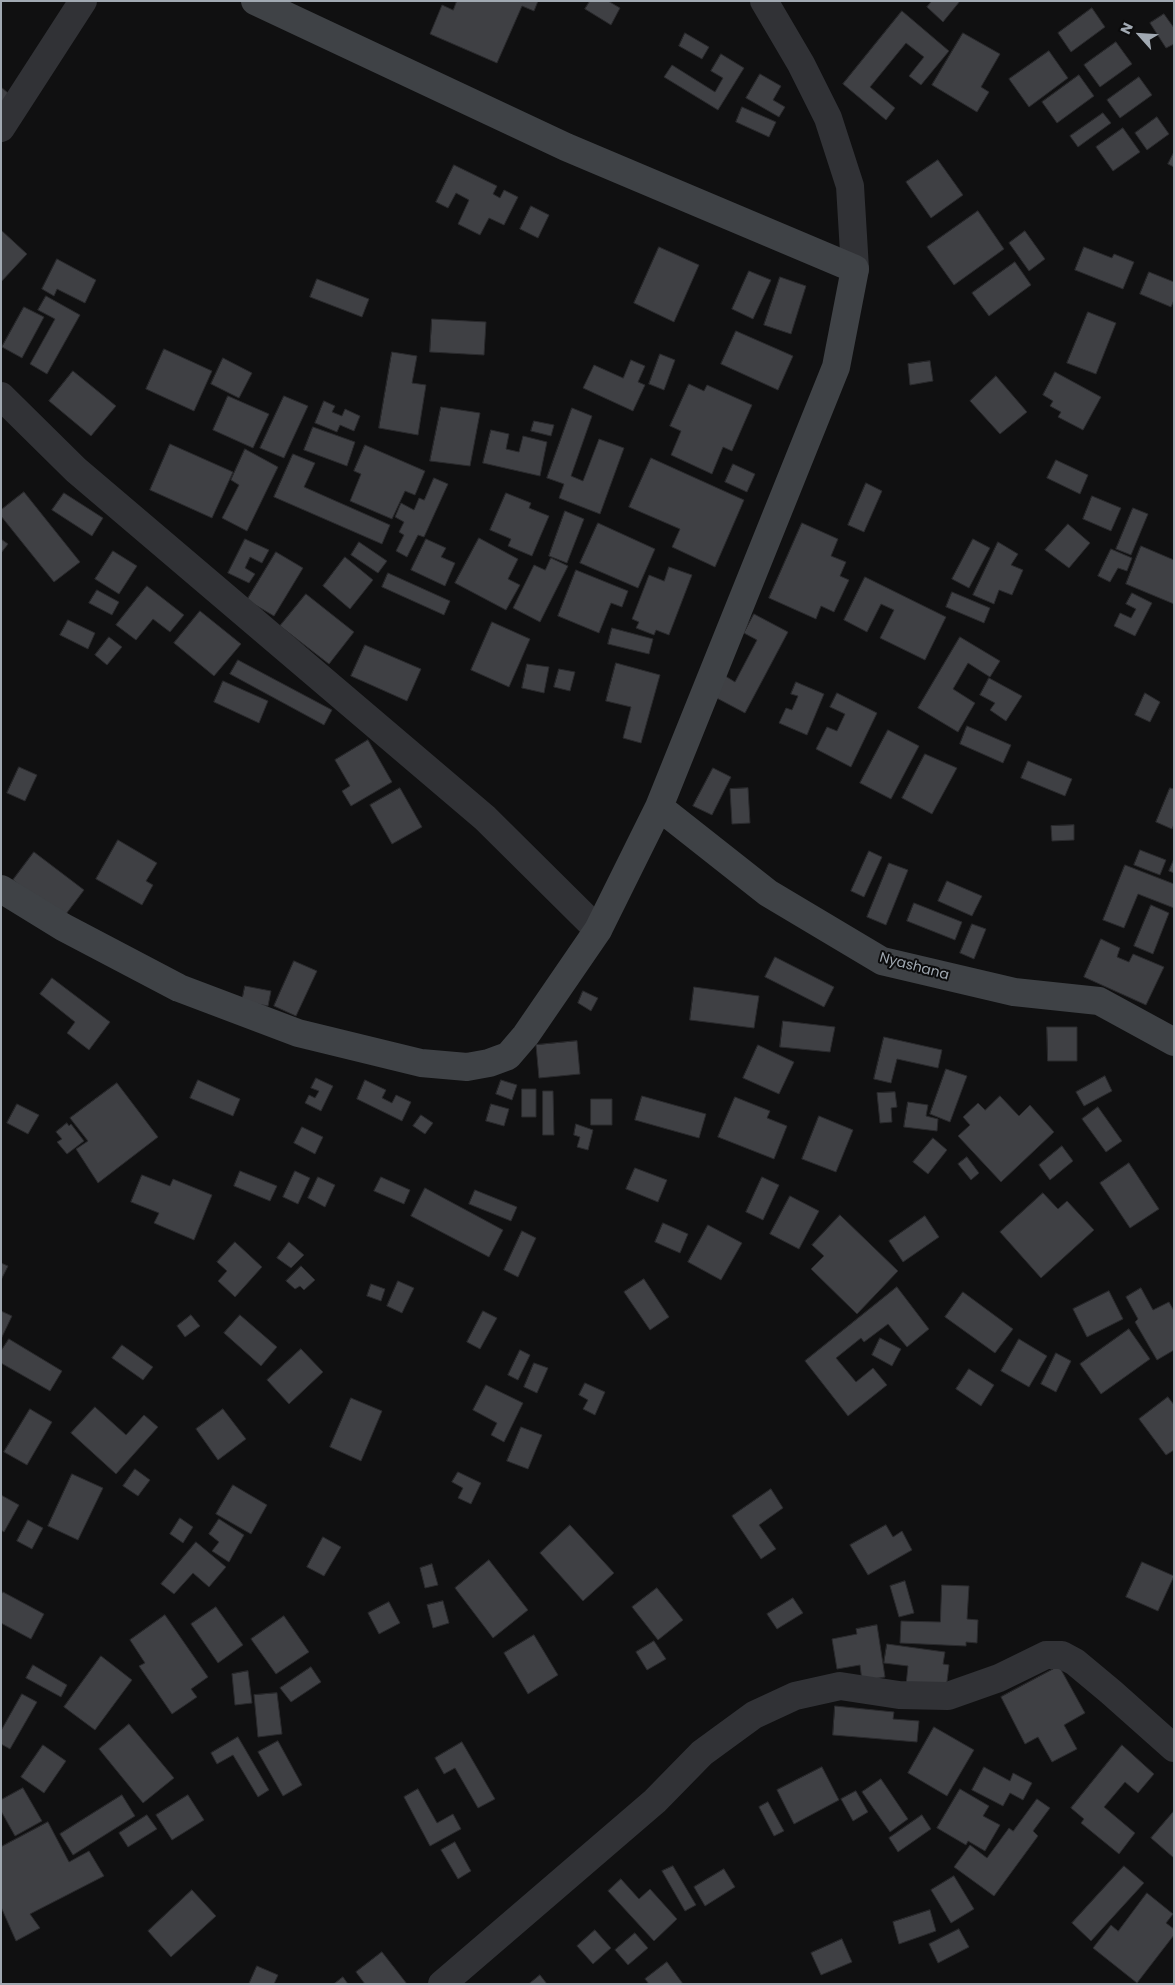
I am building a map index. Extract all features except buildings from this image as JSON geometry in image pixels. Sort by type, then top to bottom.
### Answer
[{"type":"street","points":[[1,128],[84,1]]},
{"type":"street","points":[[255,1],[566,147],[854,269]]},
{"type":"street","points":[[1,888],[63,927],[188,991],[298,1033],[421,1062],[467,1067],[489,1063],[508,1056],[526,1036],[598,930],[659,807],[836,367],[854,269],[850,186],[828,118],[801,64],[764,1]]},
{"type":"street","points":[[1,396],[76,470],[485,818],[598,930]]},
{"type":"street","name":"Nyashana","points":[[659,807],[768,893],[882,961],[1014,992],[1099,1001],[1174,1042]]},
{"type":"street","points":[[442,1984],[655,1801],[702,1753],[754,1714],[795,1696],[840,1686],[899,1695],[948,1696],[999,1678],[1046,1655],[1062,1655],[1075,1662],[1174,1748]]}]
